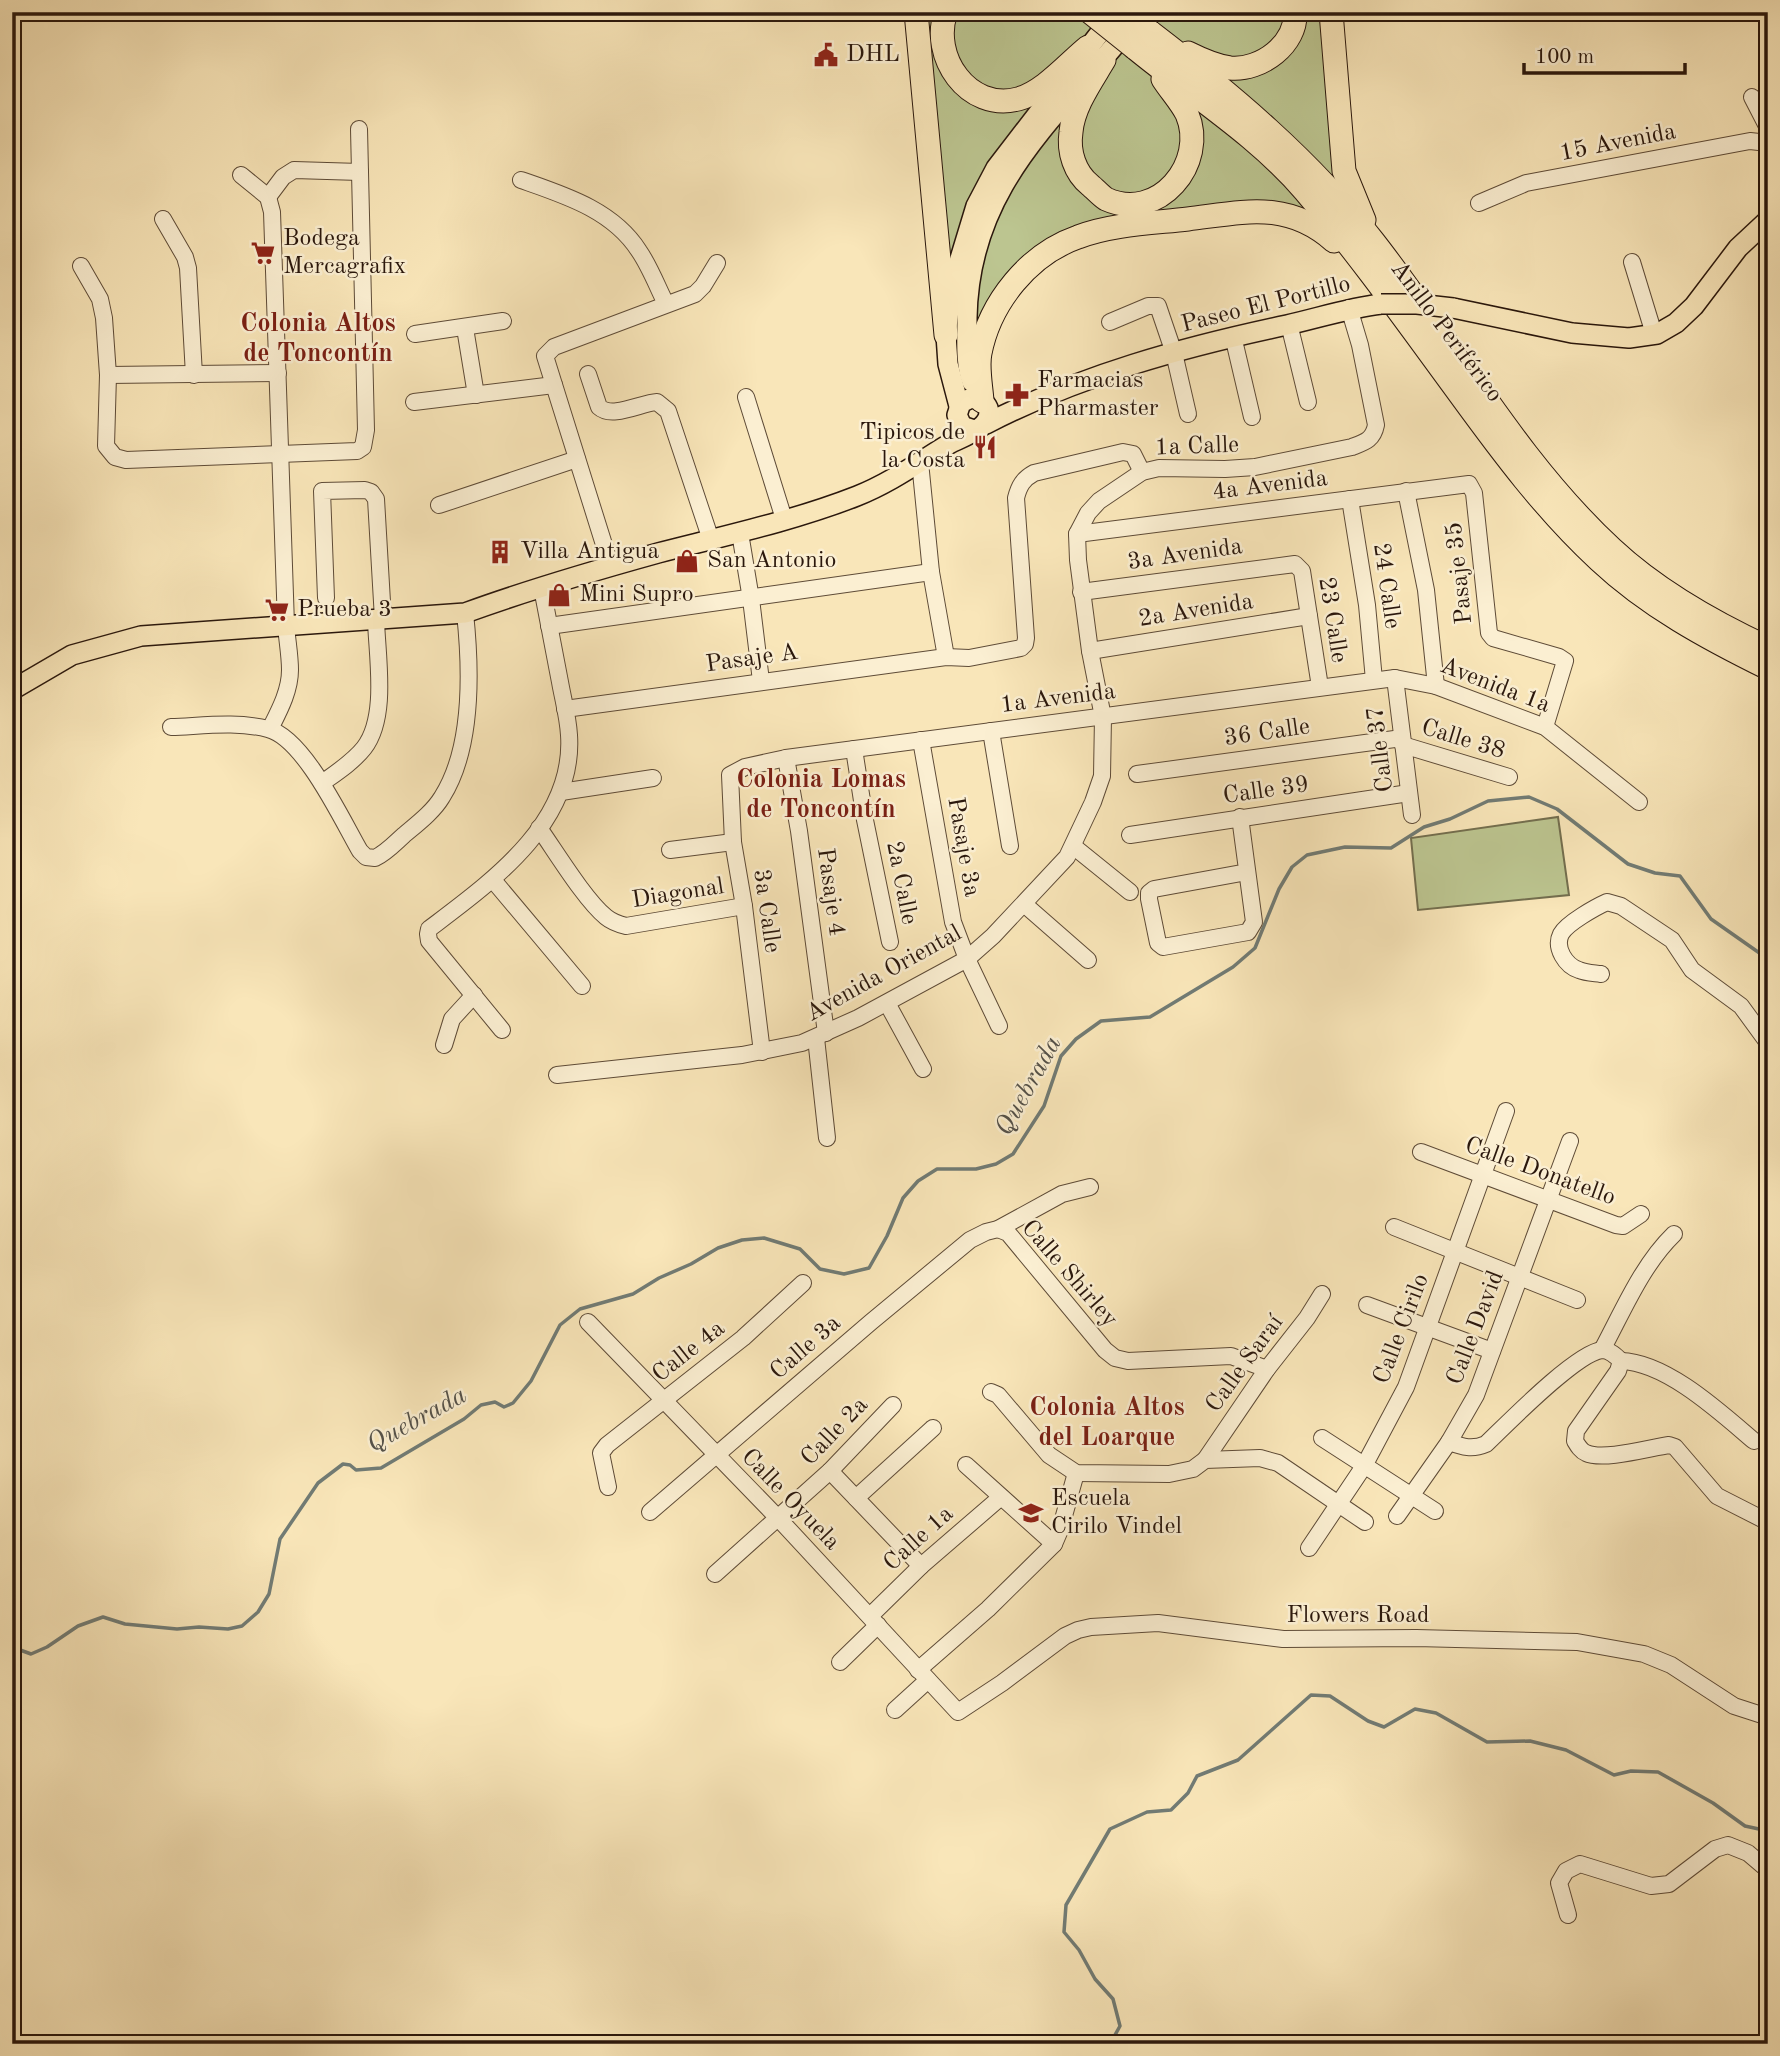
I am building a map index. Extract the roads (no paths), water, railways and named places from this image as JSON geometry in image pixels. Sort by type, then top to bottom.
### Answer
[{"type":"highway","points":[[916,12],[946,335]]},
{"type":"highway","points":[[946,12],[941,36],[945,56],[953,73],[980,96],[998,100],[1018,99],[1096,53]]},
{"type":"highway","name":"Anillo Periférico","points":[[1090,12],[1147,38],[1277,136],[1325,182],[1372,239],[1496,413],[1563,499],[1614,550],[1671,596],[1727,629],[1768,648]]},
{"type":"highway","name":"Anillo Periférico","points":[[1125,12],[1147,38],[1305,191],[1547,508],[1600,561],[1662,610],[1716,643],[1768,668]]},
{"type":"highway","points":[[1147,38],[1213,65],[1251,67],[1266,60],[1281,48],[1290,33],[1295,12]]},
{"type":"highway","points":[[1331,12],[1344,171],[1372,239]]},
{"type":"highway","points":[[1096,53],[1070,131],[1071,154],[1081,178],[1106,198],[1130,205],[1158,198],[1177,183],[1188,165],[1192,132],[1186,113],[1147,38]]},
{"type":"highway","points":[[981,412],[979,355],[993,315],[1010,288],[1032,263],[1056,245],[1081,235],[1204,216],[1271,212],[1304,220],[1320,229],[1368,272]]},
{"type":"main road","points":[[981,412],[970,377],[967,288],[981,233],[1007,176],[1096,53],[1116,12]]},
{"type":"main road","points":[[981,412],[962,426],[948,365],[946,335],[952,285],[975,206],[996,168],[1096,53],[1147,38]]},
{"type":"main road","name":"Paseo El Portillo","points":[[981,412],[1026,403],[1123,367],[1233,336],[1349,308],[1381,304],[1453,308],[1572,332],[1629,338],[1654,334],[1676,323],[1694,306],[1738,248],[1768,220]]},
{"type":"main road","points":[[927,458],[967,399],[981,412]]},
{"type":"main road","points":[[12,690],[72,655],[141,636],[465,613],[611,567],[740,533],[856,496],[891,480],[927,458],[981,412]]},
{"type":"street","points":[[1752,97],[1768,128]]},
{"type":"street","points":[[81,267],[100,299],[104,318],[108,375],[106,446],[115,457],[126,460],[281,455],[351,452],[363,447],[359,129]]},
{"type":"street","name":"15 Avenida","points":[[1479,203],[1526,183],[1750,141],[1768,143]]},
{"type":"street","points":[[268,197],[283,177],[294,170],[360,172]]},
{"type":"street","points":[[241,175],[268,197],[272,212],[286,625],[290,671],[288,687],[270,729]]},
{"type":"street","points":[[521,180],[570,197],[603,215],[623,231],[640,252],[666,304]]},
{"type":"street","points":[[163,219],[185,257],[188,268],[194,374]]},
{"type":"street","points":[[1632,262],[1654,334]]},
{"type":"street","points":[[611,567],[545,360],[550,349],[695,294],[704,286],[717,263]]},
{"type":"street","points":[[1110,323],[1149,306],[1158,306],[1174,353],[1188,414]]},
{"type":"street","name":"1a Calle","points":[[946,657],[969,658],[1021,648],[1025,644],[1016,498],[1019,487],[1034,473],[1129,452],[1136,457],[1142,472],[1159,468],[1255,467],[1352,447],[1374,435],[1376,425],[1360,345],[1349,308]]},
{"type":"street","points":[[415,334],[503,321]]},
{"type":"street","points":[[1289,324],[1308,402]]},
{"type":"street","points":[[465,328],[476,394]]},
{"type":"street","points":[[1233,336],[1252,417]]},
{"type":"street","points":[[108,375],[278,373]]},
{"type":"street","points":[[588,374],[598,407],[603,411],[610,412],[657,402],[668,411],[711,540]]},
{"type":"street","points":[[414,402],[554,385]]},
{"type":"street","points":[[746,397],[785,519]]},
{"type":"street","points":[[927,458],[931,572],[946,657]]},
{"type":"street","points":[[439,505],[577,459]]},
{"type":"street","points":[[1077,534],[1088,513],[1099,501],[1142,472]]},
{"type":"street","points":[[321,474],[326,598]]},
{"type":"street","name":"4a Avenida","points":[[1077,534],[1469,484]]},
{"type":"street","name":"Pasaje 35","points":[[1469,484],[1474,493],[1489,634],[1493,638],[1565,661],[1545,727]]},
{"type":"street","points":[[322,491],[365,490],[371,492],[376,499],[380,619],[379,706],[374,727],[365,747],[322,783]]},
{"type":"street","points":[[1406,491],[1426,590],[1436,686]]},
{"type":"street","name":"24 Calle","points":[[1350,499],[1367,604],[1374,680]]},
{"type":"street","points":[[740,533],[761,681]]},
{"type":"street","name":"Avenida Oriental","points":[[556,1075],[762,1052],[821,1035],[967,959],[1024,904],[1067,857],[1102,776],[1103,717],[1081,592],[1077,534]]},
{"type":"street","name":"3a Avenida","points":[[1081,592],[1295,564]]},
{"type":"street","name":"23 Calle","points":[[1295,564],[1302,571],[1320,687]]},
{"type":"street","points":[[549,626],[931,572]]},
{"type":"street","points":[[502,1030],[429,941],[428,934],[429,929],[493,880],[539,828],[561,792],[568,766],[569,735],[542,588]]},
{"type":"street","points":[[171,727],[233,725],[270,729],[288,741],[322,783],[360,851],[370,859],[381,856],[441,798],[453,775],[463,746],[467,700],[465,613]]},
{"type":"street","name":"2a Avenida","points":[[1090,651],[1309,616]]},
{"type":"street","name":"Pasaje A","points":[[565,709],[946,657]]},
{"type":"street","name":"Avenida 1a","points":[[1395,678],[1436,686],[1545,727],[1639,802]]},
{"type":"street","name":"1a Avenida","points":[[730,775],[745,767],[786,758],[1395,678]]},
{"type":"street","name":"Calle 37","points":[[1395,678],[1412,815]]},
{"type":"street","points":[[991,731],[1010,846]]},
{"type":"street","name":"Pasaje 3a","points":[[921,740],[953,922],[967,959],[999,1026]]},
{"type":"street","name":"36 Calle","points":[[1137,774],[1403,742]]},
{"type":"street","name":"Calle 38","points":[[1403,742],[1509,777]]},
{"type":"street","name":"2a Calle","points":[[854,749],[865,820],[890,942]]},
{"type":"street","name":"Pasaje 4","points":[[786,758],[799,831],[821,1035],[827,1138]]},
{"type":"street","name":"3a Calle","points":[[730,775],[733,842],[744,906],[762,1052]]},
{"type":"street","points":[[561,792],[653,778]]},
{"type":"street","name":"Calle 39","points":[[1130,835],[1409,793]]},
{"type":"street","points":[[1240,817],[1254,922],[1248,932],[1163,947],[1158,943],[1149,893],[1154,889],[1247,872]]},
{"type":"street","name":"Diagonal","points":[[539,828],[592,902],[613,922],[626,926],[744,906]]},
{"type":"street","points":[[670,850],[733,842]]},
{"type":"street","points":[[1073,846],[1130,892]]},
{"type":"street","points":[[493,880],[582,986]]},
{"type":"street","points":[[1601,974],[1576,970],[1561,954],[1559,943],[1561,934],[1569,926],[1607,902],[1621,906],[1672,940],[1692,970],[1741,1006],[1768,1043]]},
{"type":"street","points":[[1024,904],[1088,960]]},
{"type":"street","points":[[444,1045],[452,1019],[474,995]]},
{"type":"street","points":[[887,1003],[923,1069]]},
{"type":"street","name":"Calle Cirilo","points":[[1309,1548],[1364,1466],[1406,1387],[1506,1111]]},
{"type":"street","name":"Calle David","points":[[1397,1516],[1449,1442],[1476,1395],[1570,1141]]},
{"type":"street","name":"Calle Donatello","points":[[1421,1152],[1623,1226],[1641,1214]]},
{"type":"street","name":"Calle 3a","points":[[649,1511],[970,1240],[998,1229],[1062,1194],[1090,1187]]},
{"type":"street","points":[[1394,1227],[1577,1300]]},
{"type":"street","name":"Calle Shirley","points":[[998,1229],[1008,1233],[1093,1337],[1115,1357],[1128,1361],[1231,1356],[1266,1369]]},
{"type":"street","points":[[1449,1442],[1476,1449],[1486,1444],[1572,1365],[1602,1350],[1645,1272],[1674,1234]]},
{"type":"street","name":"Calle 4a","points":[[608,1486],[601,1453],[607,1445],[743,1338],[803,1283]]},
{"type":"street","name":"Calle Saraí","points":[[1206,1460],[1266,1369],[1307,1318],[1322,1294]]},
{"type":"street","points":[[1367,1305],[1492,1351]]},
{"type":"street","name":"Calle Oyuela","points":[[588,1322],[778,1518],[958,1712]]},
{"type":"street","points":[[1602,1350],[1611,1352],[1621,1361],[1644,1365],[1696,1393],[1754,1441]]},
{"type":"street","points":[[1621,1361],[1618,1371],[1576,1431],[1574,1441],[1581,1450],[1588,1454],[1604,1455],[1675,1447],[1717,1496],[1768,1522]]},
{"type":"street","points":[[991,1392],[998,1395],[1049,1455],[1076,1473],[1169,1474],[1193,1469],[1206,1460],[1260,1458],[1278,1463],[1365,1522]]},
{"type":"street","name":"Calle 2a","points":[[715,1574],[830,1471],[893,1405]]},
{"type":"street","points":[[856,1498],[933,1428]]},
{"type":"street","points":[[1322,1438],[1435,1511]]},
{"type":"street","points":[[966,1465],[1054,1544]]},
{"type":"street","points":[[830,1471],[921,1566]]},
{"type":"street","points":[[895,1710],[923,1675],[1054,1544],[1076,1473]]},
{"type":"street","name":"Calle 1a","points":[[840,1662],[921,1566],[1001,1497]]},
{"type":"street","name":"Flowers Road","points":[[958,1712],[1065,1636],[1078,1630],[1158,1623],[1283,1639],[1416,1638],[1577,1642],[1644,1654],[1671,1665],[1734,1706],[1768,1717]]},
{"type":"street","points":[[1568,1915],[1559,1883],[1566,1871],[1580,1864],[1651,1886],[1669,1884],[1715,1849],[1728,1845],[1748,1853],[1768,1870]]},
{"type":"waterway","name":"Quebrada","points":[[12,1647],[31,1654],[47,1647],[78,1626],[103,1617],[125,1624],[177,1629],[228,1629],[242,1626],[258,1612],[269,1594],[280,1539],[318,1483],[343,1464],[356,1470],[381,1468],[464,1419],[481,1405],[495,1402],[504,1407],[513,1403],[531,1381],[560,1325],[580,1309],[633,1294],[718,1248],[742,1240],[764,1238],[800,1249],[820,1269],[844,1274],[869,1268],[887,1236],[903,1198],[918,1181],[937,1169],[976,1169],[996,1164],[1013,1154],[1044,1106],[1061,1056],[1076,1039],[1101,1021],[1150,1017],[1233,967],[1255,948],[1279,889],[1292,867],[1307,855],[1345,847],[1391,848],[1424,827],[1450,819],[1488,801],[1529,797],[1557,809],[1628,864],[1655,873],[1680,876],[1711,919],[1768,959]]},
{"type":"waterway","name":"Quebrada","points":[[1110,2044],[1120,2026],[1113,1999],[1095,1979],[1079,1950],[1064,1932],[1066,1905],[1110,1829],[1147,1812],[1171,1810],[1188,1793],[1197,1776],[1238,1760],[1311,1695],[1330,1696],[1368,1721],[1384,1727],[1415,1709],[1436,1713],[1487,1742],[1530,1741],[1566,1750],[1614,1775],[1631,1771],[1658,1772],[1713,1803],[1745,1826],[1768,1831]]},
{"type":"place","name":"DHL","points":[[826,55]]},
{"type":"place","name":"Bodega Mercagrafix","points":[[263,253]]},
{"type":"place","name":"Farmacias Pharmaster","points":[[1017,395]]},
{"type":"place","name":"Tipicos de la Costa","points":[[985,447]]},
{"type":"place","name":"Villa Antigua","points":[[500,552]]},
{"type":"place","name":"San Antonio","points":[[687,561]]},
{"type":"place","name":"Mini Supro","points":[[559,595]]},
{"type":"place","name":"Prueba 3","points":[[277,610]]},
{"type":"place","name":"Escuela Cirilo Vindel","points":[[1031,1513]]},
{"type":"district","name":"Colonia Altos de Toncontín","points":[[318,339]]},
{"type":"district","name":"Colonia Lomas de Toncontín","points":[[821,795]]},
{"type":"district","name":"Colonia Altos del Loarque","points":[[1107,1423]]}]
